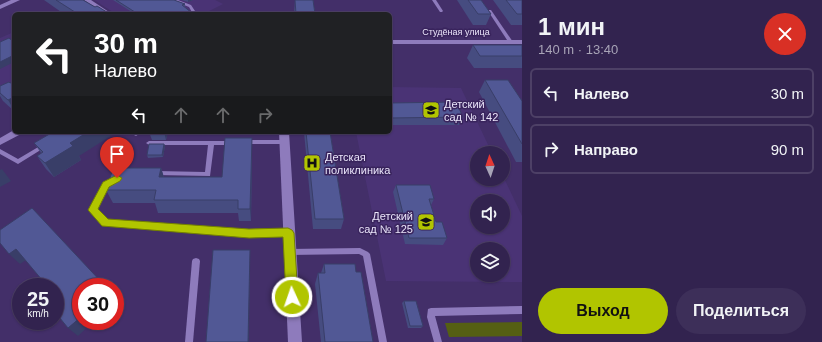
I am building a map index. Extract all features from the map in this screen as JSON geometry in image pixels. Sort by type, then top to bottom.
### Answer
[{"type":"street","points":[[0,7],[17,0]]},
{"type":"street","points":[[87,0],[106,12]]},
{"type":"street","name":"Студёная улица","points":[[392,42],[522,42]]},
{"type":"street","points":[[0,142],[14,134]]},
{"type":"street","points":[[284,137],[295,342]]},
{"type":"lane","points":[[174,0],[190,6],[194,12]]},
{"type":"lane","points":[[434,0],[441,11]]},
{"type":"lane","points":[[490,11],[511,42]]},
{"type":"lane","points":[[149,143],[211,143],[284,137]]},
{"type":"lane","points":[[0,151],[18,162],[48,143]]},
{"type":"lane","points":[[150,173],[208,174],[211,143]]},
{"type":"lane","points":[[123,176],[106,184],[93,210],[106,223],[249,233],[288,233]]},
{"type":"lane","points":[[289,252],[360,251],[366,254],[384,342]]},
{"type":"lane","points":[[189,342],[196,261]]},
{"type":"lane","points":[[438,342],[431,312],[522,310]]},
{"type":"shaded area","points":[[94,0],[215,0],[223,4],[207,12],[113,12]]},
{"type":"shaded area","points":[[12,33],[12,82],[0,88],[0,38]]},
{"type":"shaded area","name":"Детский сад № 125","points":[[392,87],[461,88],[489,146],[470,146],[470,186],[508,186],[522,216],[522,282],[510,282],[510,242],[470,242],[470,282],[386,281],[356,134],[392,134]]},
{"type":"green space","points":[[522,322],[522,336],[449,337],[445,323]]},
{"type":"building","points":[[56,0],[83,0],[107,12],[75,12]]},
{"type":"building","points":[[116,0],[174,0],[185,4],[182,5],[191,12],[135,12]]},
{"type":"building","points":[[295,0],[313,0],[315,12],[296,12]]},
{"type":"building","points":[[468,0],[481,0],[491,14],[478,14]]},
{"type":"building","points":[[506,0],[522,0],[522,14],[517,14]]},
{"type":"building","points":[[9,38],[12,40],[12,56],[0,62],[0,42]]},
{"type":"building","points":[[473,45],[522,45],[522,56],[480,56]]},
{"type":"building","points":[[485,80],[508,80],[522,101],[522,144]]},
{"type":"building","points":[[9,82],[12,82],[12,98],[8,100],[0,93],[0,86]]},
{"type":"building","points":[[456,102],[463,117],[392,118],[392,103]]},
{"type":"building","points":[[50,134],[85,134],[70,143],[73,146],[45,163],[37,156],[43,152],[34,143]]},
{"type":"building","points":[[306,134],[330,134],[344,219],[315,219]]},
{"type":"building","points":[[225,138],[252,138],[250,209],[238,209],[238,200],[154,200],[156,190],[106,190],[113,169],[115,168],[161,168],[159,177],[222,177]]},
{"type":"building","points":[[149,144],[164,144],[162,155],[147,155]]},
{"type":"building","points":[[396,185],[430,185],[434,199],[429,199],[436,222],[442,222],[447,238],[409,238]]},
{"type":"building","points":[[32,208],[98,278],[72,278],[72,325],[68,328],[64,323],[64,278],[40,278],[16,249],[9,254],[0,243],[0,230]]},
{"type":"building","points":[[213,250],[250,250],[248,342],[206,342]]},
{"type":"building","points":[[324,264],[355,264],[356,272],[361,272],[373,342],[325,342],[318,273],[325,273]]},
{"type":"building","points":[[404,301],[416,301],[423,326],[410,326]]},
{"type":"place","name":"Детский сад № 142","points":[[431,110]]},
{"type":"place","name":"Детская поликлиника","points":[[312,163]]},
{"type":"place","name":"Детский сад № 125","points":[[426,222]]},
{"type":"route","points":[[117,178],[106,184],[93,210],[106,223],[249,233],[288,233],[292,297]]}]
